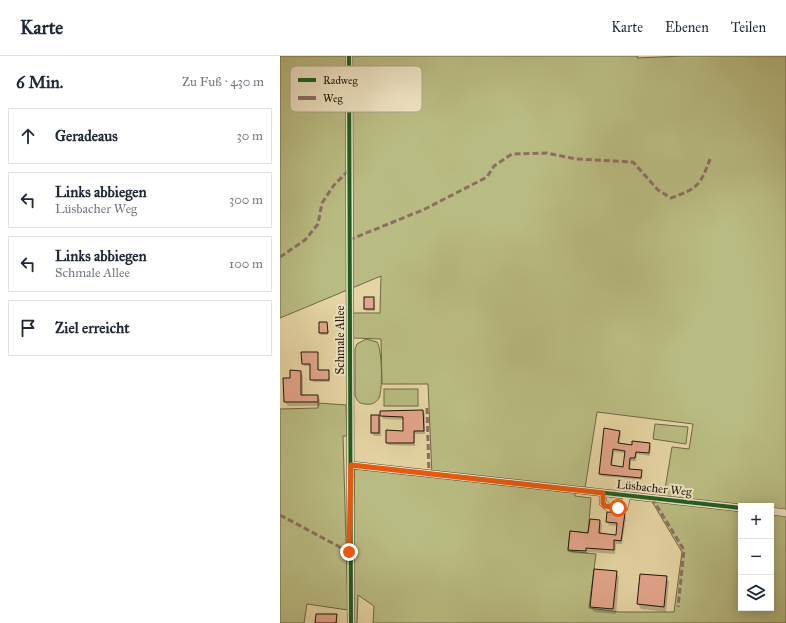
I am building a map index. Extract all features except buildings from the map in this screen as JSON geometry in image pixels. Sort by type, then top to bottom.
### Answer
[{"type":"street","name":"Schmale Allee","points":[[349,56],[349,66]]},
{"type":"street","name":"Schmale Allee","points":[[349,112],[351,465],[350,623]]},
{"type":"street","name":"Lüsbacher Weg","points":[[351,465],[738,508]]},
{"type":"street","points":[[603,493],[603,503],[609,508],[624,508],[627,495]]},
{"type":"street","points":[[774,511],[786,512]]},
{"type":"green space","points":[[280,56],[638,56],[637,58],[684,56],[786,56],[786,623],[373,623],[374,606],[358,595],[357,623],[353,623],[354,470],[357,468],[432,476],[428,384],[382,384],[381,339],[353,338],[352,313],[380,313],[381,276],[280,318]],"holes":[[[597,412],[693,424],[689,449],[672,447],[663,501],[651,500],[682,552],[674,612],[619,612],[589,608],[596,554],[568,551],[570,531],[588,533],[591,498],[575,496],[575,487],[585,488]]]},
{"type":"green space","points":[[366,339],[377,342],[381,360],[379,398],[370,404],[360,403],[355,395],[355,349],[357,344]]},
{"type":"green space","points":[[384,389],[418,389],[418,406],[384,406]]},
{"type":"green space","points":[[318,403],[346,405],[347,436],[343,436],[348,610],[307,604],[304,623],[280,623],[280,409],[318,408]]},
{"type":"green space","points":[[655,424],[688,427],[686,444],[653,439]]},
{"type":"marked path","points":[[349,240],[425,209],[487,177],[494,166],[512,154],[547,153],[576,159],[633,162],[658,190],[671,198],[697,185],[710,159]]},
{"type":"marked path","points":[[280,257],[305,240],[318,224],[322,203],[334,185],[349,170]]},
{"type":"marked path","points":[[427,408],[429,474]]},
{"type":"marked path","points":[[652,498],[684,550],[678,607]]},
{"type":"marked path","points":[[280,515],[349,552]]},
{"type":"cycle path","points":[[349,56],[349,66]]},
{"type":"cycle path","points":[[349,112],[351,623]]},
{"type":"cycle path","points":[[351,465],[738,508]]},
{"type":"route","points":[[349,552],[351,465],[603,493],[603,503],[605,506],[609,508],[618,508]]}]
